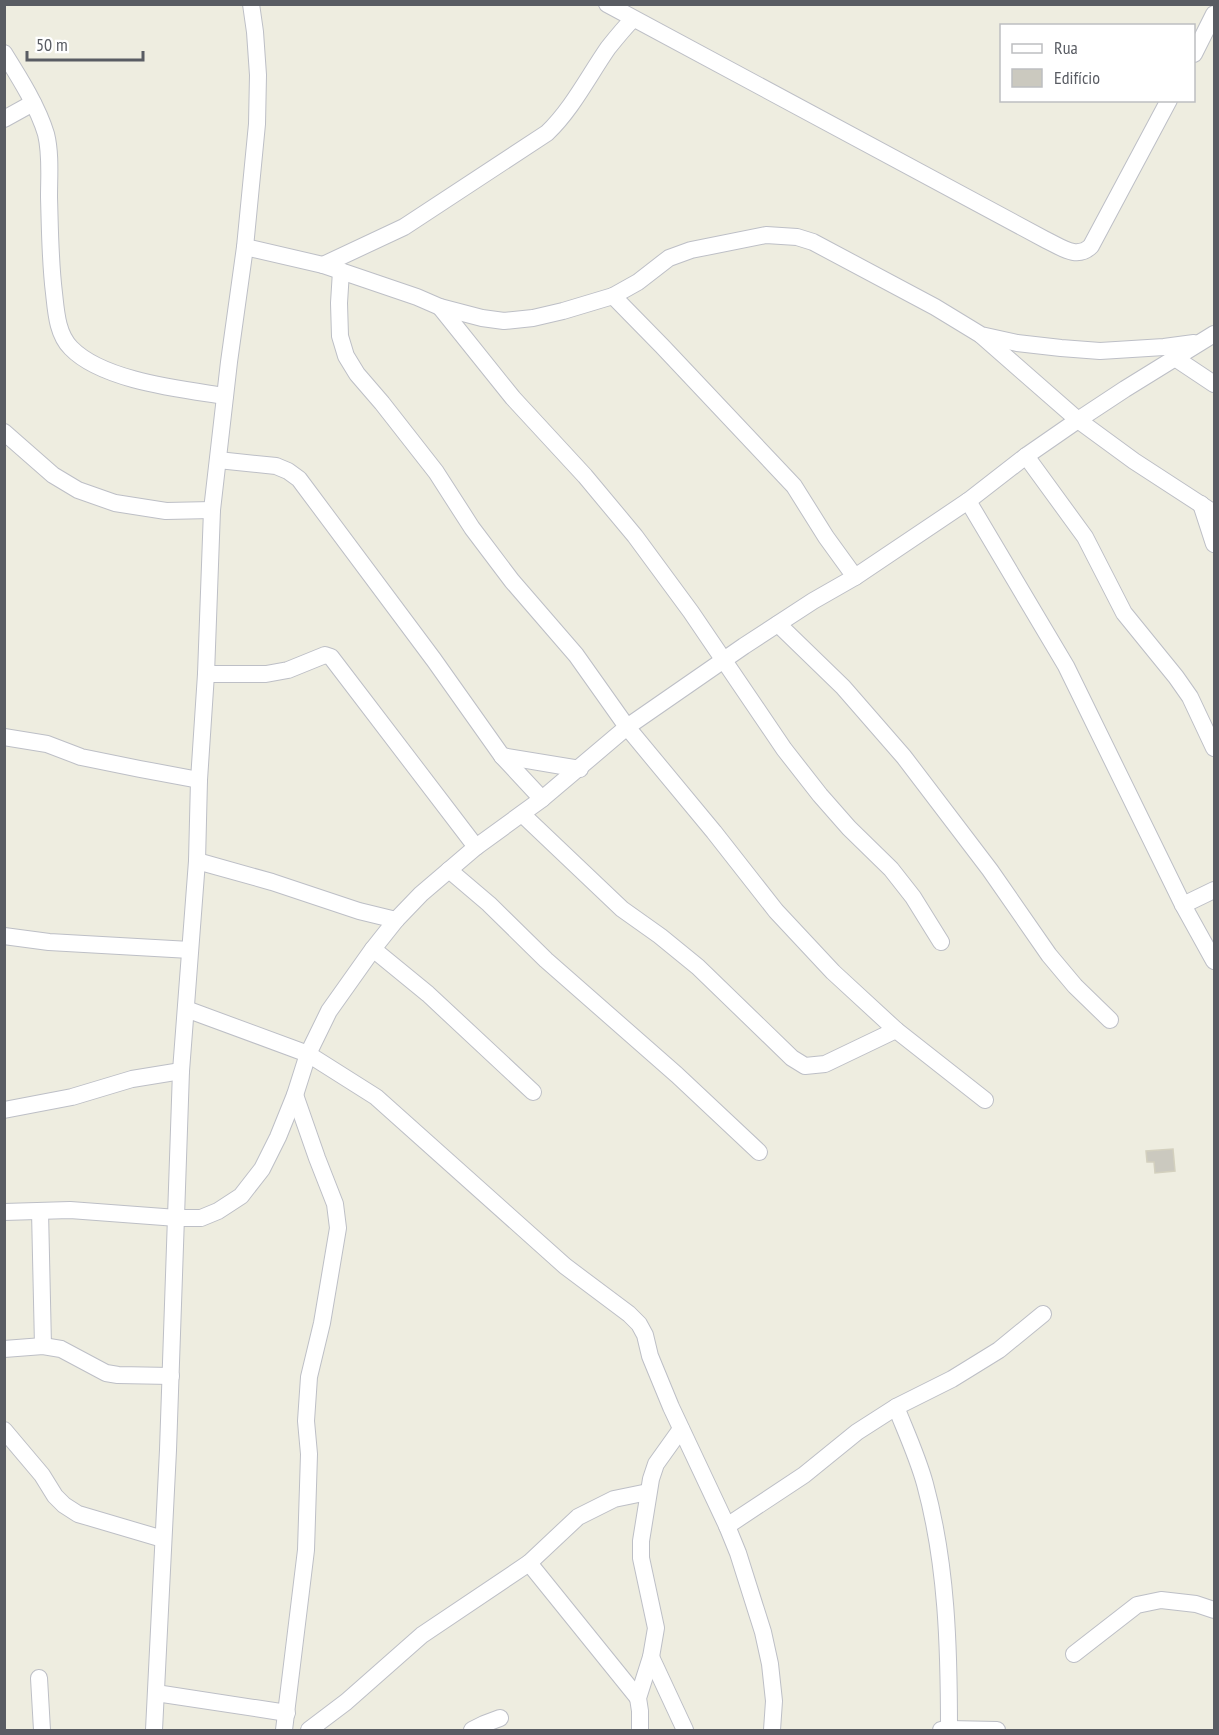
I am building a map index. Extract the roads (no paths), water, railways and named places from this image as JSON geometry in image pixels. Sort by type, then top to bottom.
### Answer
[{"type":"street","points":[[154,1731],[171,1376],[181,1071],[197,861],[212,510],[245,247],[257,124],[258,75],[251,4]]},
{"type":"street","points":[[607,4],[1046,240],[1079,253],[1091,246],[1167,102]]},
{"type":"street","points":[[1195,52],[1215,14]]},
{"type":"street","points":[[323,265],[404,227],[547,133],[563,116],[610,46],[633,19]]},
{"type":"street","points":[[4,53],[33,103],[46,134],[49,161],[52,278],[56,316],[70,347],[83,358],[102,368],[149,384],[225,396]]},
{"type":"street","points":[[4,119],[33,103]]},
{"type":"street","points":[[245,247],[323,265],[440,307],[504,321],[563,311],[613,296],[638,282],[669,258],[691,250],[766,235],[797,237],[813,242],[925,301],[981,335],[1078,420],[1208,509],[1215,544]]},
{"type":"street","points":[[340,271],[340,336],[346,356],[357,374],[436,472],[472,528],[512,581],[576,655],[627,727],[776,911],[833,972],[896,1030],[985,1100]]},
{"type":"street","points":[[613,296],[794,486],[826,537],[855,577]]},
{"type":"street","points":[[440,307],[513,398],[635,536],[724,659],[798,767],[849,828],[891,869],[941,942]]},
{"type":"street","points":[[981,335],[1017,343],[1100,351],[1164,347],[1208,338]]},
{"type":"street","points":[[4,1212],[102,1211],[201,1218],[218,1211],[242,1196],[262,1170],[295,1095],[308,1054],[329,1011],[373,949],[421,894],[476,848],[580,769],[627,727],[724,659],[813,601],[855,577],[968,501],[1026,456],[1078,420],[1208,338]]},
{"type":"street","points":[[1175,358],[1215,384]]},
{"type":"street","points":[[4,432],[53,475],[78,490],[116,503],[166,511],[212,510]]},
{"type":"street","points":[[1026,456],[1085,537],[1124,613],[1190,697],[1215,748]]},
{"type":"street","points":[[218,460],[276,466],[299,479],[434,660],[502,756],[542,799]]},
{"type":"street","points":[[968,501],[1066,666],[1183,904],[1215,961]]},
{"type":"street","points":[[778,624],[843,687],[903,757],[990,870],[1049,955],[1075,986],[1110,1020]]},
{"type":"street","points":[[206,674],[266,674],[288,670],[325,655],[330,657],[476,848]]},
{"type":"street","points":[[4,737],[47,744],[81,757],[199,780]]},
{"type":"street","points":[[502,756],[580,769]]},
{"type":"street","points":[[522,814],[622,909],[698,967],[792,1058],[805,1066],[825,1064],[896,1030]]},
{"type":"street","points":[[197,861],[272,882],[359,911],[396,920]]},
{"type":"street","points":[[449,870],[759,1152]]},
{"type":"street","points":[[1183,904],[1215,890]]},
{"type":"street","points":[[4,936],[59,943],[190,950]]},
{"type":"street","points":[[373,949],[428,994],[533,1092]]},
{"type":"street","points":[[186,1009],[308,1054],[376,1097],[565,1266],[639,1324],[681,1429],[738,1553],[763,1632],[770,1664],[774,1701],[772,1731]]},
{"type":"street","points":[[4,1110],[72,1097],[132,1079],[181,1071]]},
{"type":"street","points":[[284,1731],[306,1550],[309,1463],[306,1421],[309,1377],[322,1323],[338,1228],[335,1204],[295,1095]]},
{"type":"street","points":[[40,1211],[43,1346]]},
{"type":"street","points":[[727,1526],[804,1475],[857,1432],[896,1407],[952,1379],[999,1350],[1043,1314]]},
{"type":"street","points":[[4,1349],[43,1346],[61,1349],[106,1373],[171,1376]]},
{"type":"street","points":[[896,1407],[925,1482],[940,1552],[946,1612],[946,1730],[997,1731]]},
{"type":"street","points":[[640,1731],[638,1698],[651,1657],[656,1628],[641,1558],[641,1541],[648,1492],[656,1464],[681,1429]]},
{"type":"street","points":[[4,1430],[64,1505],[78,1514],[163,1539]]},
{"type":"street","points":[[309,1731],[346,1702],[422,1635],[529,1563],[578,1517],[614,1499],[648,1492]]},
{"type":"street","points":[[529,1563],[638,1698]]},
{"type":"street","points":[[1074,1654],[1137,1605],[1161,1600],[1196,1604],[1215,1610]]},
{"type":"street","points":[[651,1657],[685,1731]]},
{"type":"street","points":[[39,1678],[42,1731]]},
{"type":"street","points":[[156,1693],[287,1713]]},
{"type":"street","points":[[472,1731],[500,1719]]}]
